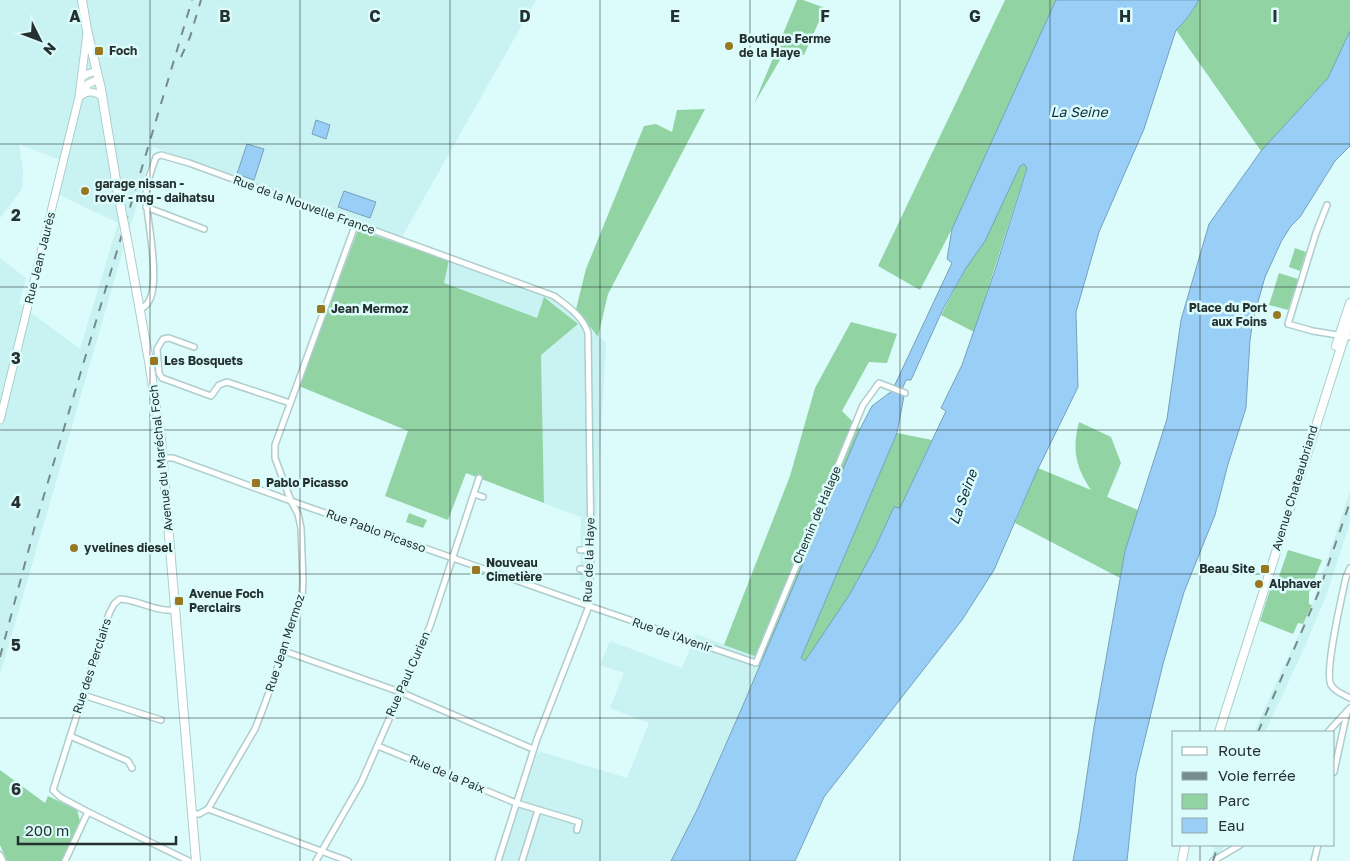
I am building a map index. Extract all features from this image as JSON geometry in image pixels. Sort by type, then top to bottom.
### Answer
[{"type":"main road","name":"Avenue du Maréchal Foch","points":[[82,0],[102,96],[149,361],[163,458],[193,814],[195,861]]},
{"type":"main road","name":"Rue Jean Jaurès","points":[[0,420],[79,97],[87,30]]},
{"type":"main road","points":[[82,77],[87,74],[98,75]]},
{"type":"main road","points":[[79,97],[88,84],[98,75]]},
{"type":"main road","points":[[79,97],[88,92],[102,96]]},
{"type":"main road","name":"Avenue Chateaubriand","points":[[1345,336],[1350,303]]},
{"type":"main road","name":"Avenue Chateaubriand","points":[[1218,731],[1319,414],[1325,386],[1350,320]]},
{"type":"main road","points":[[1182,861],[1185,846]]},
{"type":"street","name":"Rue de la Nouvelle France","points":[[139,309],[146,307],[154,279],[154,256],[146,207],[146,194],[149,177],[156,157],[161,155],[189,163],[554,296],[577,315],[586,325],[588,333]]},
{"type":"street","points":[[1327,206],[1316,233],[1288,324],[1313,332],[1345,336]]},
{"type":"street","points":[[146,207],[204,229]]},
{"type":"street","name":"Rue Jean Mermoz","points":[[208,809],[255,729],[301,601],[303,590],[302,537],[298,514],[291,501],[275,458],[275,445],[356,223]]},
{"type":"street","name":"Rue de la Haye","points":[[498,861],[534,749],[588,606],[591,549],[588,333]]},
{"type":"street","points":[[194,347],[169,338],[163,339],[157,349],[159,373],[162,378],[212,396],[219,385],[227,382],[290,403]]},
{"type":"street","name":"Chemin de Halage","points":[[756,663],[864,405],[879,383],[905,393]]},
{"type":"street","name":"Rue Pablo Picasso","points":[[163,458],[172,458],[588,606]]},
{"type":"street","name":"Rue Paul Curien","points":[[316,861],[323,852],[361,783],[434,615],[479,478]]},
{"type":"street","points":[[474,494],[483,497]]},
{"type":"street","points":[[580,550],[591,549]]},
{"type":"street","points":[[1350,568],[1346,577],[1331,657],[1329,679],[1334,689],[1350,698]]},
{"type":"street","points":[[580,569],[590,570]]},
{"type":"street","name":"Rue des Perclairs","points":[[88,812],[60,797],[53,790],[109,614],[114,604],[120,599],[128,599],[164,611],[175,610]]},
{"type":"street","name":"Rue de l'Avenir","points":[[588,606],[756,663]]},
{"type":"street","points":[[284,651],[400,692],[534,749]]},
{"type":"street","points":[[83,695],[161,720]]},
{"type":"street","points":[[1329,731],[1348,710]]},
{"type":"street","points":[[1335,768],[1348,710]]},
{"type":"street","points":[[70,736],[128,761],[132,768]]},
{"type":"street","name":"Rue de la Paix","points":[[378,746],[516,803],[579,822],[577,830]]},
{"type":"street","points":[[193,814],[199,814],[208,809],[348,861]]},
{"type":"street","points":[[522,861],[538,810]]},
{"type":"street","points":[[65,861],[88,812],[189,861]]},
{"type":"street","points":[[1215,860],[1238,846]]},
{"type":"street","points":[[1314,861],[1318,846]]},
{"type":"street","points":[[0,855],[3,861]]},
{"type":"shaded area","points":[[0,0],[536,0],[399,242],[358,230],[153,147],[130,228],[125,202],[118,223],[58,194],[66,162],[19,144],[23,172],[22,189],[0,218]]},
{"type":"shaded area","points":[[118,223],[123,250],[0,675],[0,258],[26,278],[19,304],[80,349]]},
{"type":"shaded area","points":[[449,260],[560,298],[598,337],[606,342],[593,584],[580,581],[581,517],[544,503],[541,355],[578,324],[545,297],[537,318],[443,283]]},
{"type":"shaded area","points":[[1350,491],[1350,523],[1326,596],[1265,731],[1254,731],[1312,605]]},
{"type":"shaded area","points":[[696,634],[763,659],[697,810],[671,861],[501,861],[538,751],[627,778],[649,723],[610,708],[624,673],[600,665],[610,641],[682,668]]},
{"type":"shaded area","points":[[1215,846],[1224,846],[1221,854],[1211,859]]},
{"type":"green space","points":[[797,0],[803,0],[825,8],[804,55],[784,53],[754,104]]},
{"type":"green space","points":[[1005,0],[1056,0],[952,229],[920,290],[878,266]]},
{"type":"green space","points":[[1199,0],[1350,0],[1350,31],[1328,78],[1261,151],[1176,30]]},
{"type":"green space","points":[[705,109],[608,294],[598,337],[576,309],[586,269],[644,126],[656,124],[672,132],[677,110]]},
{"type":"green space","points":[[1024,164],[1027,167],[974,332],[941,315],[966,268],[985,241],[1020,165]]},
{"type":"green space","points":[[358,230],[449,260],[444,283],[537,318],[544,297],[578,324],[541,355],[544,503],[466,473],[448,520],[385,496],[408,431],[299,386]]},
{"type":"green space","points":[[1295,248],[1306,252],[1300,271],[1289,267]]},
{"type":"green space","points":[[1279,273],[1298,279],[1288,310],[1269,305]]},
{"type":"green space","points":[[851,322],[897,334],[887,363],[869,362],[842,411],[860,429],[763,659],[724,645],[790,476],[815,388]]},
{"type":"green space","points":[[1079,422],[1111,437],[1121,463],[1107,497],[1138,510],[1125,551],[1120,578],[1015,523],[1038,468],[1091,490],[1081,473],[1076,457]]},
{"type":"green space","points":[[897,433],[932,440],[900,508],[894,507],[875,548],[850,594],[805,661],[801,658]]},
{"type":"green space","points":[[409,513],[427,520],[423,528],[406,522]]},
{"type":"green space","points":[[1288,550],[1322,560],[1309,592],[1309,604],[1312,605],[1303,624],[1298,623],[1293,634],[1260,621],[1271,587],[1275,588]]},
{"type":"green space","points":[[0,770],[45,803],[48,796],[77,810],[80,821],[62,861],[7,861],[0,845]]},
{"type":"water","name":"La Seine","points":[[1056,0],[1199,0],[1176,30],[1144,129],[1099,232],[1076,312],[1078,387],[1036,473],[994,570],[962,620],[824,797],[795,861],[671,861],[697,810],[744,703],[860,429],[872,406],[892,391],[952,263],[947,259],[952,229]],"holes":[[[1024,164],[1027,168],[995,270],[962,365],[941,408],[946,411],[900,508],[894,507],[875,548],[850,594],[805,661],[801,658],[897,433],[904,396],[900,394],[906,380],[911,380],[943,309],[966,268],[985,241],[1020,166]]]},
{"type":"water","points":[[1350,31],[1350,146],[1335,161],[1300,217],[1291,226],[1282,240],[1265,277],[1253,320],[1250,340],[1246,408],[1228,464],[1215,515],[1184,592],[1163,664],[1136,775],[1127,861],[1073,861],[1125,551],[1167,419],[1181,320],[1209,224],[1261,151],[1328,78]]},
{"type":"water","points":[[316,120],[330,125],[326,139],[312,134]]},
{"type":"water","points":[[247,144],[264,149],[254,180],[237,174]]},
{"type":"water","points":[[344,191],[376,202],[370,218],[338,207]]},
{"type":"railway","points":[[0,657],[36,522],[192,0]]},
{"type":"railway","points":[[181,57],[190,37],[201,0]]},
{"type":"railway","points":[[1258,731],[1318,594],[1350,502]]},
{"type":"railway","points":[[1213,861],[1218,846]]},
{"type":"place","name":"Boutique Ferme de la Haye","points":[[729,46]]},
{"type":"place","name":"Foch","points":[[99,51]]},
{"type":"place","name":"garage nissan - rover - mg - daihatsu","points":[[85,191]]},
{"type":"place","name":"Jean Mermoz","points":[[321,309]]},
{"type":"place","name":"Place du Port aux Foins","points":[[1277,315]]},
{"type":"place","name":"Les Bosquets","points":[[154,361]]},
{"type":"place","name":"Pablo Picasso","points":[[256,483]]},
{"type":"place","name":"yvelines diesel","points":[[74,548]]},
{"type":"place","name":"Beau Site","points":[[1265,569]]},
{"type":"place","name":"Nouveau Cimetière","points":[[476,570]]},
{"type":"place","name":"Alphaver","points":[[1259,584]]},
{"type":"place","name":"Avenue Foch Perclairs","points":[[179,601]]}]
